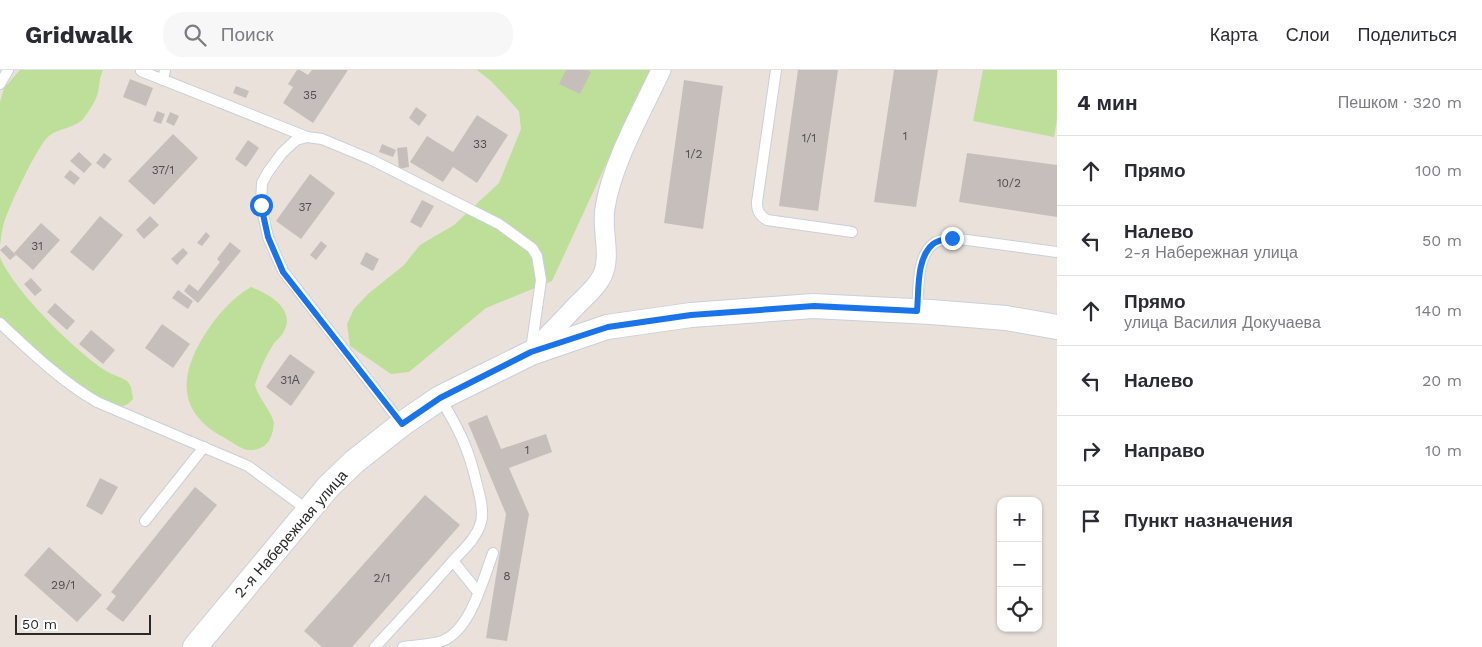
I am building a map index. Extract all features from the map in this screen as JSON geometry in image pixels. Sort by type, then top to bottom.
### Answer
[{"type":"street","name":"2-я Набережная улица","points":[[195,647],[342,473],[402,424],[440,398],[531,352],[593,288],[602,276],[605,267],[605,208],[611,185],[628,141],[661,70]]},
{"type":"street","points":[[531,352],[608,327],[691,315],[814,306],[1006,318],[1057,327]]},
{"type":"lane","points":[[0,84],[8,70]]},
{"type":"lane","points":[[776,70],[757,209],[761,216],[767,220],[852,232]]},
{"type":"lane","points":[[141,71],[164,75],[307,137],[327,140],[370,159],[499,224],[532,248],[537,256],[541,280],[531,352]]},
{"type":"lane","points":[[307,137],[296,140],[282,153],[262,183],[261,205],[268,237],[283,272],[402,424]]},
{"type":"lane","points":[[917,311],[921,271],[927,251],[934,243],[952,238],[1057,252]]},
{"type":"lane","points":[[0,323],[59,376],[84,395],[248,466],[309,511]]},
{"type":"lane","points":[[375,647],[478,532],[482,516],[480,495],[466,443],[440,398]]},
{"type":"lane","points":[[145,521],[204,447]]},
{"type":"lane","points":[[403,647],[431,644],[458,631],[478,592],[493,553]]},
{"type":"lane","points":[[453,561],[478,592]]},
{"type":"green space","points":[[20,70],[103,70],[96,99],[83,119],[49,136],[38,151],[5,219],[0,246],[0,102],[4,88]]},
{"type":"green space","points":[[477,70],[653,70],[607,162],[552,281],[486,308],[409,372],[391,374],[350,346],[347,324],[354,309],[368,294],[404,265],[420,245],[454,225],[499,183],[521,129],[519,111],[491,81]]},
{"type":"green space","points":[[983,70],[1057,70],[1057,120],[1054,137],[973,121]]},
{"type":"green space","points":[[0,257],[7,271],[31,303],[63,335],[93,362],[106,371],[127,381],[131,387],[133,399],[129,403],[123,406],[111,404],[96,397],[43,358],[3,322],[0,318]]},
{"type":"green space","points":[[251,287],[266,294],[279,304],[287,317],[283,333],[267,354],[255,385],[274,423],[272,435],[266,445],[259,449],[246,450],[210,429],[199,419],[192,408],[188,396],[187,383],[194,354],[207,331],[229,304]]},
{"type":"building","points":[[297,70],[308,75],[312,70],[348,70],[313,123],[283,103],[293,87],[288,84]]},
{"type":"building","points":[[566,70],[587,70],[591,72],[580,94],[559,84]]},
{"type":"building","points":[[798,70],[838,70],[818,211],[779,206]]},
{"type":"building","points":[[894,70],[938,70],[916,207],[874,202]]},
{"type":"building","points":[[130,79],[153,88],[146,106],[123,97]]},
{"type":"building","points":[[684,80],[723,86],[703,229],[664,223]]},
{"type":"building","points":[[236,86],[249,91],[246,98],[233,93]]},
{"type":"building","points":[[416,107],[427,115],[419,126],[409,118]]},
{"type":"building","points":[[157,111],[165,114],[161,124],[153,121]]},
{"type":"building","points":[[170,112],[179,116],[174,126],[166,122]]},
{"type":"building","points":[[477,115],[508,135],[477,183],[453,167],[443,182],[410,162],[427,136],[453,152]]},
{"type":"building","points":[[173,134],[198,158],[154,205],[128,181]]},
{"type":"building","points":[[248,140],[259,148],[246,167],[235,159]]},
{"type":"building","points":[[382,144],[396,150],[393,157],[379,152]]},
{"type":"building","points":[[407,147],[409,167],[399,169],[397,148]]},
{"type":"building","points":[[79,152],[92,164],[84,173],[70,161]]},
{"type":"building","points":[[104,153],[112,159],[104,169],[96,163]]},
{"type":"building","points":[[967,153],[1057,165],[1057,217],[959,202]]},
{"type":"building","points":[[70,170],[80,178],[74,185],[64,177]]},
{"type":"building","points":[[310,174],[335,193],[301,239],[276,221]]},
{"type":"building","points":[[422,200],[434,206],[421,228],[410,222]]},
{"type":"building","points":[[100,216],[123,235],[93,271],[70,252]]},
{"type":"building","points":[[150,216],[159,225],[144,239],[136,230]]},
{"type":"building","points":[[41,223],[60,240],[33,270],[14,253]]},
{"type":"building","points":[[206,232],[210,236],[202,246],[197,243]]},
{"type":"building","points":[[321,241],[327,246],[316,260],[310,255]]},
{"type":"building","points":[[230,242],[241,251],[198,303],[184,291],[189,284],[198,291],[220,262],[217,259]]},
{"type":"building","points":[[6,245],[16,255],[10,260],[0,250]]},
{"type":"building","points":[[183,248],[188,253],[177,265],[171,259]]},
{"type":"building","points":[[366,252],[379,259],[373,271],[360,264]]},
{"type":"building","points":[[31,278],[42,290],[35,296],[24,284]]},
{"type":"building","points":[[178,290],[193,301],[188,309],[172,298]]},
{"type":"building","points":[[55,303],[75,321],[67,330],[47,312]]},
{"type":"building","points":[[162,324],[190,344],[173,368],[145,348]]},
{"type":"building","points":[[91,330],[115,350],[103,364],[79,344]]},
{"type":"building","points":[[290,354],[315,372],[291,406],[266,387]]},
{"type":"building","points":[[487,415],[501,449],[546,434],[552,452],[509,468],[529,514],[507,641],[486,638],[506,514],[468,423]]},
{"type":"building","points":[[100,478],[118,487],[102,515],[86,506]]},
{"type":"building","points":[[195,487],[217,505],[123,622],[106,609],[116,596],[111,592]]},
{"type":"building","points":[[425,495],[460,525],[352,647],[322,647],[304,631]]},
{"type":"building","points":[[49,547],[102,595],[77,622],[24,575]]},
{"type":"route","points":[[261,205],[268,237],[283,272],[402,424],[440,398],[531,352],[608,327],[691,315],[814,306],[917,311],[921,271],[927,251],[934,243],[952,238]]}]
